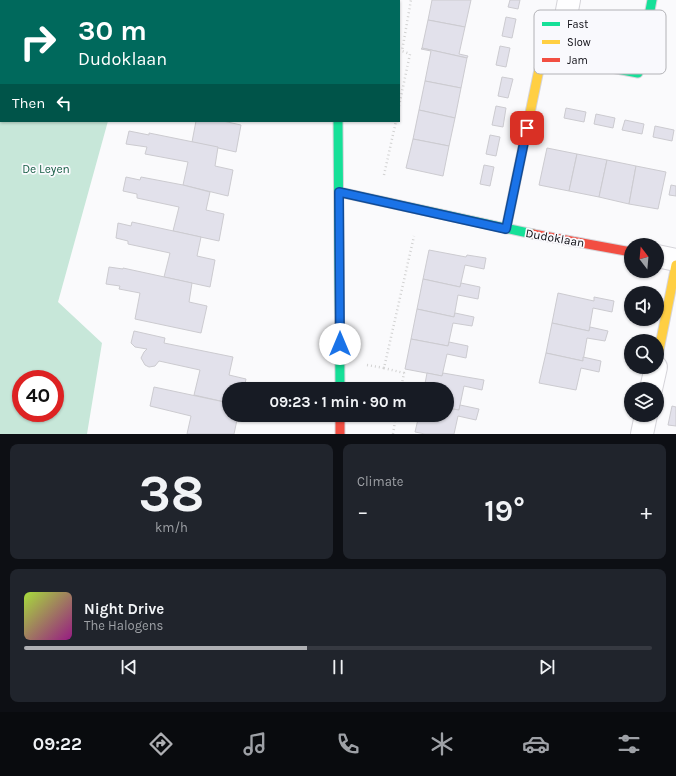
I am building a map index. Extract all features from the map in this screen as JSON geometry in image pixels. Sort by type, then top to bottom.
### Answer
[{"type":"street","points":[[567,10],[569,0]]},
{"type":"street","points":[[650,10],[652,0]]},
{"type":"street","points":[[506,229],[538,74]]},
{"type":"street","points":[[338,122],[340,382]]},
{"type":"street","name":"Dudoklaan","points":[[339,192],[506,229],[624,251]]},
{"type":"street","points":[[664,257],[676,260]]},
{"type":"street","points":[[662,334],[676,265]]},
{"type":"street","points":[[340,422],[340,434]]},
{"type":"street","points":[[642,434],[645,422]]},
{"type":"path","points":[[400,101],[410,54],[402,51],[411,0]]},
{"type":"path","points":[[378,201],[396,122]]},
{"type":"path","points":[[402,382],[404,373],[384,368],[420,210]]},
{"type":"path","points":[[393,434],[395,422]]},
{"type":"green space","name":"De Leyen","points":[[0,122],[108,122],[58,302],[102,343],[87,434],[0,434]]},
{"type":"building","points":[[432,0],[471,0],[465,27],[428,20]]},
{"type":"building","points":[[510,0],[520,0],[518,9],[508,7]]},
{"type":"building","points":[[506,17],[516,19],[512,38],[502,36]]},
{"type":"building","points":[[428,20],[465,27],[459,54],[468,56],[467,58],[422,48]]},
{"type":"building","points":[[500,46],[510,48],[506,67],[496,65]]},
{"type":"building","points":[[421,49],[467,58],[461,88],[425,81],[431,51]]},
{"type":"building","points":[[502,77],[513,79],[508,98],[498,96]]},
{"type":"building","points":[[425,81],[461,88],[455,118],[419,110]]},
{"type":"building","points":[[496,106],[506,108],[503,127],[492,125]]},
{"type":"building","points":[[566,108],[586,112],[584,122],[564,118]]},
{"type":"building","points":[[419,110],[455,118],[449,146],[413,139]]},
{"type":"building","points":[[596,114],[615,118],[613,128],[594,124]]},
{"type":"building","points":[[625,120],[644,124],[642,134],[622,130]]},
{"type":"building","points":[[196,122],[228,122],[241,125],[236,152],[192,142]]},
{"type":"building","points":[[655,126],[674,130],[672,141],[653,137]]},
{"type":"building","points":[[129,131],[149,135],[149,133],[218,147],[215,166],[233,170],[228,196],[183,185],[188,162],[145,154],[147,147],[126,144]]},
{"type":"building","points":[[490,135],[500,137],[496,156],[486,154]]},
{"type":"building","points":[[413,139],[449,146],[443,176],[406,168]]},
{"type":"building","points":[[547,148],[577,154],[569,191],[539,185]]},
{"type":"building","points":[[577,154],[607,160],[599,197],[569,191]]},
{"type":"building","points":[[607,160],[636,166],[629,204],[599,197]]},
{"type":"building","points":[[484,165],[494,167],[490,186],[480,184]]},
{"type":"building","points":[[636,166],[666,172],[658,209],[629,204]]},
{"type":"building","points":[[126,177],[140,180],[141,177],[210,192],[206,210],[224,214],[219,241],[173,231],[179,207],[137,198],[137,194],[123,191]]},
{"type":"building","points":[[671,185],[676,186],[676,196],[669,195]]},
{"type":"building","points":[[132,222],[201,237],[197,256],[215,260],[210,287],[164,277],[170,253],[128,244],[128,241],[116,238],[118,223],[131,226]]},
{"type":"building","points":[[429,250],[466,257],[467,255],[486,258],[484,269],[465,265],[460,287],[423,279]]},
{"type":"building","points":[[109,267],[123,268],[192,283],[189,302],[207,306],[201,333],[135,319],[140,293],[119,289],[120,286],[106,284]]},
{"type":"building","points":[[423,279],[460,287],[461,283],[480,287],[478,299],[458,295],[454,317],[417,309]]},
{"type":"building","points":[[558,293],[594,301],[594,297],[614,301],[612,312],[593,308],[589,331],[552,323]]},
{"type":"building","points":[[417,309],[454,317],[455,313],[474,317],[472,326],[453,323],[448,346],[411,339]]},
{"type":"building","points":[[552,323],[589,331],[590,327],[608,331],[605,341],[587,338],[583,361],[546,353]]},
{"type":"building","points":[[134,331],[165,338],[164,343],[233,357],[229,375],[246,379],[245,382],[222,382],[222,401],[194,395],[200,370],[159,361],[155,366],[149,367],[145,365],[141,358],[147,349],[135,347],[131,343]]},
{"type":"building","points":[[411,339],[448,346],[449,342],[468,346],[466,358],[447,354],[442,376],[405,369]]},
{"type":"building","points":[[546,353],[583,361],[583,357],[601,361],[599,372],[581,368],[576,390],[539,383]]},
{"type":"building","points":[[427,373],[442,376],[443,373],[484,380],[482,390],[464,386],[459,410],[454,409],[454,382],[425,382]]},
{"type":"building","points":[[154,387],[222,402],[222,422],[237,422],[234,434],[187,434],[191,416],[150,406]]},
{"type":"building","points":[[460,405],[479,409],[476,420],[458,416],[454,434],[425,434],[415,432],[417,422],[454,422],[454,409],[459,410]]},
{"type":"building","points":[[672,406],[676,407],[676,426],[668,425]]},
{"type":"traffic: fast","points":[[650,10],[652,0]]},
{"type":"traffic: fast","points":[[338,122],[340,382]]},
{"type":"traffic: fast","points":[[339,192],[533,234]]},
{"type":"traffic: slow","points":[[506,229],[538,74]]},
{"type":"traffic: slow","points":[[662,334],[676,265]]},
{"type":"traffic: jam","points":[[533,234],[624,251]]},
{"type":"traffic: jam","points":[[340,422],[340,434]]},
{"type":"route","points":[[340,344],[339,192],[506,229],[527,128]]}]
